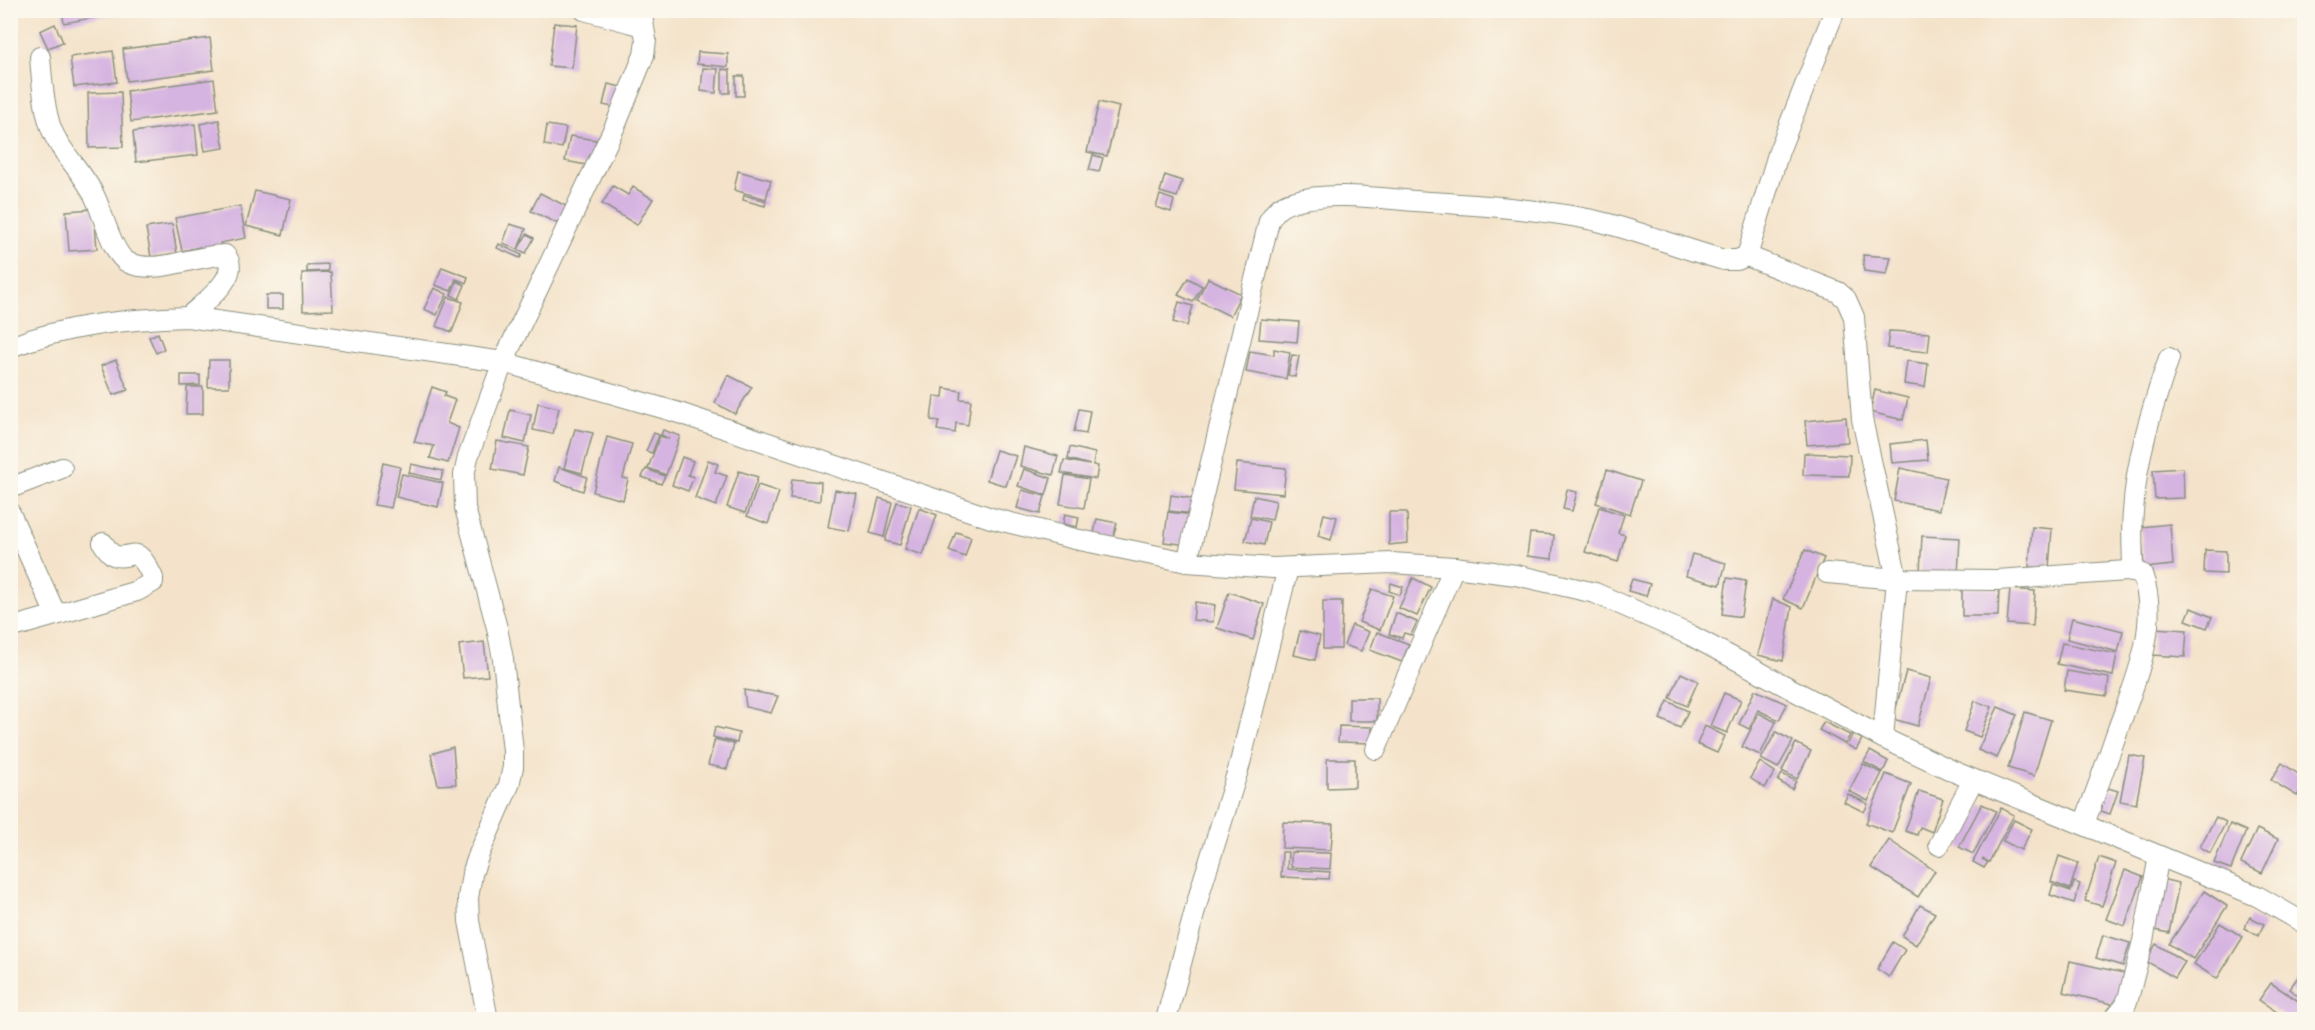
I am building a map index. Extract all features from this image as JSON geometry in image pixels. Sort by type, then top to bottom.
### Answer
[{"type":"street","points":[[488,1020],[469,921],[468,898],[472,874],[479,854],[509,785],[513,767],[513,751],[509,699],[497,628],[465,508],[463,492],[468,457],[503,362],[616,124],[644,55],[646,40],[642,18],[584,10]]},
{"type":"street","points":[[1187,561],[1269,221],[1275,210],[1293,201],[1343,197],[1483,205],[1591,220],[1724,260],[1737,260],[1747,255],[1779,151],[1835,10]]},
{"type":"street","points":[[40,57],[45,106],[50,126],[61,149],[94,194],[117,252],[125,262],[136,266],[155,266],[225,255],[231,263],[231,270],[226,279],[188,317]]},
{"type":"street","points":[[1747,255],[1838,292],[1850,306],[1856,328],[1862,419],[1897,579],[1883,738]]},
{"type":"street","points":[[10,347],[61,331],[96,325],[135,319],[188,317],[503,362],[676,412],[991,519],[1075,539],[1187,561],[1288,568],[1391,563],[1454,567],[1516,575],[1595,593],[1690,636],[1883,738],[1973,780],[2257,896],[2304,923]]},
{"type":"street","points":[[2133,572],[2133,512],[2138,468],[2145,432],[2169,358]]},
{"type":"street","points":[[10,488],[62,468]]},
{"type":"street","points":[[10,513],[56,615]]},
{"type":"street","points":[[10,628],[136,591],[153,582],[140,556],[117,556],[112,554],[103,543]]},
{"type":"street","points":[[1376,749],[1454,567]]},
{"type":"street","points":[[1166,1020],[1201,888],[1239,767],[1288,568]]},
{"type":"street","points":[[1827,573],[1897,579],[1998,580],[2127,571],[2142,574],[2146,586],[2147,634],[2142,663],[2084,824]]},
{"type":"street","points":[[1939,845],[1973,780]]},
{"type":"street","points":[[2113,1020],[2126,1004],[2143,941],[2159,856]]},
{"type":"building","points":[[62,10],[120,10],[121,13],[64,23]]},
{"type":"building","points":[[554,23],[577,25],[572,68],[549,66]]},
{"type":"building","points":[[55,24],[63,42],[48,48],[40,31]]},
{"type":"building","points":[[210,38],[214,70],[127,81],[123,49]]},
{"type":"building","points":[[113,51],[117,82],[74,87],[70,57]]},
{"type":"building","points":[[698,52],[728,54],[728,67],[697,64]]},
{"type":"building","points":[[703,68],[718,69],[716,93],[701,91]]},
{"type":"building","points":[[722,69],[730,70],[730,93],[722,93]]},
{"type":"building","points":[[736,76],[744,76],[744,96],[736,96]]},
{"type":"building","points":[[214,79],[218,110],[131,122],[127,91]]},
{"type":"building","points":[[608,84],[626,88],[622,109],[603,105]]},
{"type":"building","points":[[121,92],[123,147],[89,148],[88,93]]},
{"type":"building","points":[[1099,102],[1119,107],[1107,156],[1087,152]]},
{"type":"building","points":[[219,120],[224,148],[205,151],[200,124]]},
{"type":"building","points":[[195,124],[198,155],[136,162],[133,132]]},
{"type":"building","points":[[547,125],[566,128],[562,148],[544,145]]},
{"type":"building","points":[[570,136],[596,140],[592,166],[565,161]]},
{"type":"building","points":[[1093,155],[1103,158],[1099,172],[1089,170]]},
{"type":"building","points":[[738,171],[771,180],[766,199],[734,190]]},
{"type":"building","points":[[1165,175],[1182,181],[1177,197],[1160,192]]},
{"type":"building","points":[[613,186],[628,195],[633,187],[653,199],[637,225],[602,204]]},
{"type":"building","points":[[255,191],[291,199],[283,235],[246,226]]},
{"type":"building","points":[[540,193],[572,209],[563,226],[531,211]]},
{"type":"building","points":[[744,195],[766,201],[765,206],[743,200]]},
{"type":"building","points":[[1160,195],[1174,200],[1171,212],[1156,207]]},
{"type":"building","points":[[240,206],[246,238],[220,243],[221,248],[201,252],[200,247],[182,251],[175,218]]},
{"type":"building","points":[[94,209],[97,249],[69,251],[66,211]]},
{"type":"building","points":[[172,224],[177,253],[151,257],[146,228]]},
{"type":"building","points":[[510,224],[526,229],[518,249],[527,234],[534,238],[526,253],[503,243]]},
{"type":"building","points":[[499,244],[522,255],[520,258],[497,248]]},
{"type":"building","points":[[1863,255],[1891,257],[1887,274],[1864,271]]},
{"type":"building","points":[[328,264],[328,271],[307,272],[307,265]]},
{"type":"building","points":[[442,267],[468,277],[466,283],[456,279],[451,291],[435,285]]},
{"type":"building","points":[[331,272],[333,310],[303,311],[302,273]]},
{"type":"building","points":[[1188,278],[1202,286],[1193,302],[1178,295]]},
{"type":"building","points":[[1208,278],[1241,294],[1230,316],[1197,300]]},
{"type":"building","points":[[457,281],[465,285],[459,299],[451,295]]},
{"type":"building","points":[[434,288],[447,294],[437,315],[424,309]]},
{"type":"building","points":[[266,295],[283,295],[283,309],[266,309]]},
{"type":"building","points":[[448,297],[463,302],[452,332],[436,326]]},
{"type":"building","points":[[1179,302],[1193,306],[1187,326],[1173,322]]},
{"type":"building","points":[[1261,319],[1299,322],[1297,342],[1259,339]]},
{"type":"building","points":[[1889,331],[1930,333],[1928,352],[1887,348]]},
{"type":"building","points":[[158,333],[164,349],[156,353],[149,337]]},
{"type":"building","points":[[1274,349],[1290,352],[1286,379],[1246,372],[1250,351],[1274,355]]},
{"type":"building","points":[[1292,355],[1299,356],[1295,377],[1288,375]]},
{"type":"building","points":[[116,360],[128,390],[113,395],[101,366]]},
{"type":"building","points":[[209,360],[229,360],[229,387],[208,387]]},
{"type":"building","points":[[1907,361],[1928,364],[1925,387],[1904,384]]},
{"type":"building","points":[[181,375],[200,375],[200,385],[181,386]]},
{"type":"building","points":[[728,375],[752,387],[735,414],[715,403]]},
{"type":"building","points":[[187,387],[203,387],[203,414],[186,414]]},
{"type":"building","points":[[432,387],[446,392],[444,396],[455,400],[447,423],[459,428],[448,463],[430,458],[434,446],[414,442]]},
{"type":"building","points":[[944,388],[961,391],[960,399],[971,400],[968,425],[956,423],[955,433],[937,430],[939,421],[931,420],[934,396],[943,397]]},
{"type":"building","points":[[1875,390],[1908,398],[1903,420],[1870,412]]},
{"type":"building","points":[[538,403],[559,408],[553,434],[533,430]]},
{"type":"building","points":[[1079,409],[1090,411],[1086,434],[1074,432]]},
{"type":"building","points":[[510,410],[531,415],[525,443],[504,438]]},
{"type":"building","points":[[1846,417],[1848,442],[1807,445],[1805,421]]},
{"type":"building","points":[[575,429],[593,433],[582,473],[564,468]]},
{"type":"building","points":[[663,430],[680,436],[666,475],[648,468],[660,436],[669,439],[661,435]]},
{"type":"building","points":[[654,433],[659,435],[652,453],[646,451]]},
{"type":"building","points":[[607,437],[632,444],[623,478],[628,479],[623,500],[593,492]]},
{"type":"building","points":[[1926,440],[1928,460],[1892,463],[1890,444]]},
{"type":"building","points":[[497,441],[529,447],[523,475],[492,469]]},
{"type":"building","points":[[1024,447],[1058,456],[1053,475],[1020,466]]},
{"type":"building","points":[[1070,447],[1095,453],[1093,465],[1098,466],[1096,479],[1061,473],[1064,460],[1090,465],[1068,459]]},
{"type":"building","points":[[996,450],[1016,456],[1006,486],[987,480]]},
{"type":"building","points":[[1804,453],[1850,455],[1849,476],[1803,475]]},
{"type":"building","points":[[682,457],[693,461],[688,475],[694,477],[688,491],[672,485]]},
{"type":"building","points":[[708,460],[718,464],[715,472],[727,476],[716,506],[695,498]]},
{"type":"building","points":[[383,463],[400,467],[391,508],[374,505]]},
{"type":"building","points":[[1237,463],[1286,468],[1283,494],[1234,489]]},
{"type":"building","points":[[411,464],[443,471],[441,480],[409,473]]},
{"type":"building","points":[[559,467],[587,477],[583,491],[555,481]]},
{"type":"building","points":[[1900,468],[1946,478],[1939,510],[1894,501]]},
{"type":"building","points":[[2183,468],[2184,498],[2155,499],[2153,470]]},
{"type":"building","points":[[646,469],[665,476],[661,484],[642,477]]},
{"type":"building","points":[[1024,469],[1051,478],[1046,495],[1018,486]]},
{"type":"building","points":[[1607,470],[1641,481],[1630,514],[1596,503]]},
{"type":"building","points":[[739,471],[758,477],[745,513],[727,507]]},
{"type":"building","points":[[402,474],[443,483],[438,507],[396,497]]},
{"type":"building","points":[[1065,475],[1089,479],[1084,508],[1060,504]]},
{"type":"building","points":[[792,479],[821,482],[820,501],[790,498]]},
{"type":"building","points":[[758,485],[779,492],[768,524],[747,516]]},
{"type":"building","points":[[835,490],[857,494],[849,531],[828,527]]},
{"type":"building","points":[[1022,490],[1045,496],[1040,514],[1017,508]]},
{"type":"building","points":[[1567,490],[1577,492],[1572,511],[1563,509]]},
{"type":"building","points":[[1171,495],[1196,499],[1194,514],[1169,511]]},
{"type":"building","points":[[1254,496],[1276,501],[1272,520],[1250,516]]},
{"type":"building","points":[[879,498],[892,502],[884,537],[870,533]]},
{"type":"building","points":[[897,502],[911,506],[900,545],[885,541]]},
{"type":"building","points":[[1599,507],[1624,515],[1618,533],[1625,535],[1618,562],[1585,552]]},
{"type":"building","points":[[919,508],[937,515],[923,555],[905,549]]},
{"type":"building","points":[[1168,512],[1192,515],[1189,545],[1164,542]]},
{"type":"building","points":[[1389,512],[1407,512],[1408,543],[1389,545]]},
{"type":"building","points":[[1065,514],[1079,517],[1077,527],[1063,524]]},
{"type":"building","points":[[1324,514],[1337,517],[1331,540],[1318,536]]},
{"type":"building","points":[[1251,518],[1269,522],[1264,545],[1245,541]]},
{"type":"building","points":[[1097,519],[1117,523],[1113,538],[1094,533]]},
{"type":"building","points":[[2170,524],[2173,565],[2144,568],[2141,527]]},
{"type":"building","points":[[2032,527],[2052,529],[2049,568],[2029,567]]},
{"type":"building","points":[[956,532],[971,537],[965,557],[949,551]]},
{"type":"building","points":[[1530,533],[1554,535],[1552,559],[1527,556]]},
{"type":"building","points":[[1922,536],[1960,538],[1958,575],[1920,572]]},
{"type":"building","points":[[1805,550],[1824,558],[1803,608],[1783,599]]},
{"type":"building","points":[[2205,550],[2226,551],[2226,574],[2204,573]]},
{"type":"building","points":[[1692,554],[1726,563],[1720,585],[1686,576]]},
{"type":"building","points":[[1413,578],[1431,587],[1417,616],[1399,608]]},
{"type":"building","points":[[1727,578],[1746,581],[1741,617],[1722,614]]},
{"type":"building","points":[[1632,579],[1650,584],[1646,596],[1628,591]]},
{"type":"building","points":[[1391,583],[1403,587],[1400,595],[1389,591]]},
{"type":"building","points":[[1962,588],[1999,588],[1998,616],[1962,616]]},
{"type":"building","points":[[1372,589],[1393,596],[1380,630],[1359,622]]},
{"type":"building","points":[[2010,589],[2035,591],[2033,626],[2007,624]]},
{"type":"building","points":[[1229,592],[1264,604],[1253,640],[1217,628]]},
{"type":"building","points":[[1773,599],[1792,607],[1783,661],[1758,655]]},
{"type":"building","points":[[1323,601],[1342,601],[1341,649],[1323,649]]},
{"type":"building","points":[[1195,602],[1215,605],[1213,622],[1193,620]]},
{"type":"building","points":[[2191,608],[2212,617],[2207,628],[2186,620]]},
{"type":"building","points":[[1396,613],[1417,622],[1411,635],[1404,633],[1402,638],[1389,634]]},
{"type":"building","points":[[2072,618],[2123,631],[2118,652],[2067,639]]},
{"type":"building","points":[[1352,625],[1369,632],[1361,651],[1344,645]]},
{"type":"building","points":[[2153,628],[2187,630],[2185,657],[2152,655]]},
{"type":"building","points":[[1300,631],[1320,636],[1315,660],[1294,655]]},
{"type":"building","points":[[1377,632],[1409,644],[1402,662],[1370,650]]},
{"type":"building","points":[[484,642],[488,676],[463,678],[459,645]]},
{"type":"building","points":[[2062,643],[2117,654],[2113,676],[2057,664]]},
{"type":"building","points":[[1906,671],[1931,678],[1918,726],[1893,719]]},
{"type":"building","points":[[2067,671],[2109,678],[2107,696],[2064,690]]},
{"type":"building","points":[[1681,673],[1698,681],[1687,706],[1670,698]]},
{"type":"building","points":[[744,690],[778,696],[771,713],[746,707]]},
{"type":"building","points":[[1755,690],[1787,704],[1779,720],[1758,710],[1749,729],[1739,724]]},
{"type":"building","points":[[1724,693],[1741,700],[1727,733],[1710,726]]},
{"type":"building","points":[[1349,698],[1377,698],[1377,721],[1349,721]]},
{"type":"building","points":[[1668,701],[1688,711],[1680,728],[1660,719]]},
{"type":"building","points":[[1975,701],[1992,707],[1980,737],[1964,731]]},
{"type":"building","points":[[1998,707],[2017,715],[1997,758],[1978,750]]},
{"type":"building","points":[[2025,712],[2051,720],[2034,776],[2008,768]]},
{"type":"building","points":[[1759,713],[1776,722],[1760,755],[1742,747]]},
{"type":"building","points":[[1824,722],[1850,735],[1845,744],[1819,730]]},
{"type":"building","points":[[1339,726],[1372,727],[1371,743],[1338,742]]},
{"type":"building","points":[[1705,726],[1725,736],[1717,753],[1697,744]]},
{"type":"building","points":[[715,727],[739,733],[737,743],[713,737]]},
{"type":"building","points":[[1776,732],[1793,741],[1778,768],[1761,759]]},
{"type":"building","points":[[1853,734],[1862,739],[1856,750],[1847,745]]},
{"type":"building","points":[[715,739],[734,744],[727,769],[708,765]]},
{"type":"building","points":[[1796,743],[1811,751],[1797,779],[1782,771]]},
{"type":"building","points":[[453,747],[456,784],[438,785],[431,754]]},
{"type":"building","points":[[1870,751],[1888,761],[1883,772],[1864,762]]},
{"type":"building","points":[[2129,755],[2145,758],[2136,804],[2120,801]]},
{"type":"building","points":[[1327,759],[1355,759],[1355,787],[1327,788]]},
{"type":"building","points":[[1760,762],[1775,772],[1765,788],[1750,778]]},
{"type":"building","points":[[2282,763],[2304,778],[2304,786],[2297,796],[2271,780]]},
{"type":"building","points":[[1863,764],[1882,773],[1868,801],[1849,791]]},
{"type":"building","points":[[1782,774],[1796,781],[1792,789],[1778,781]]},
{"type":"building","points":[[1886,774],[1911,784],[1892,833],[1866,823]]},
{"type":"building","points":[[2108,788],[2118,791],[2110,814],[2100,811]]},
{"type":"building","points":[[1919,791],[1943,799],[1932,832],[1920,827],[1917,835],[1905,831]]},
{"type":"building","points":[[1848,794],[1868,804],[1864,812],[1844,802]]},
{"type":"building","points":[[1982,804],[1996,811],[1973,854],[1959,847]]},
{"type":"building","points":[[2001,808],[2014,815],[1989,862],[1982,859],[1988,862],[1984,868],[1973,862]]},
{"type":"building","points":[[2216,817],[2226,822],[2210,853],[2200,847]]},
{"type":"building","points":[[2014,820],[2032,829],[2021,850],[2003,841]]},
{"type":"building","points":[[1283,822],[1333,824],[1331,850],[1282,848]]},
{"type":"building","points":[[2230,824],[2246,831],[2231,869],[2214,863]]},
{"type":"building","points":[[2257,829],[2278,839],[2262,873],[2241,863]]},
{"type":"building","points":[[1889,840],[1935,871],[1918,897],[1871,867]]},
{"type":"building","points":[[1282,852],[1288,852],[1287,869],[1330,872],[1329,879],[1281,877]]},
{"type":"building","points":[[1291,852],[1331,853],[1330,869],[1291,867]]},
{"type":"building","points":[[2059,856],[2078,863],[2070,889],[2051,882]]},
{"type":"building","points":[[2099,857],[2116,863],[2102,906],[2085,901]]},
{"type":"building","points":[[2125,870],[2143,877],[2125,926],[2106,919]]},
{"type":"building","points":[[2161,879],[2179,883],[2169,933],[2150,929]]},
{"type":"building","points":[[2074,882],[2080,884],[2074,903],[2050,895],[2053,885],[2071,891]]},
{"type":"building","points":[[2204,891],[2227,906],[2193,959],[2169,944]]},
{"type":"building","points":[[1920,905],[1935,913],[1916,945],[1902,936]]},
{"type":"building","points":[[2250,917],[2264,924],[2258,936],[2244,928]]},
{"type":"building","points":[[2220,923],[2243,937],[2217,979],[2194,964]]},
{"type":"building","points":[[2103,935],[2130,943],[2123,966],[2096,958]]},
{"type":"building","points":[[1893,942],[1905,950],[1889,977],[1877,969]]},
{"type":"building","points":[[2156,944],[2185,962],[2175,978],[2146,961]]},
{"type":"building","points":[[2070,961],[2128,974],[2120,1006],[2063,992]]},
{"type":"building","points":[[2304,969],[2304,1000],[2289,989]]},
{"type":"building","points":[[2271,983],[2303,1004],[2293,1020],[2289,1020],[2259,1000]]}]
